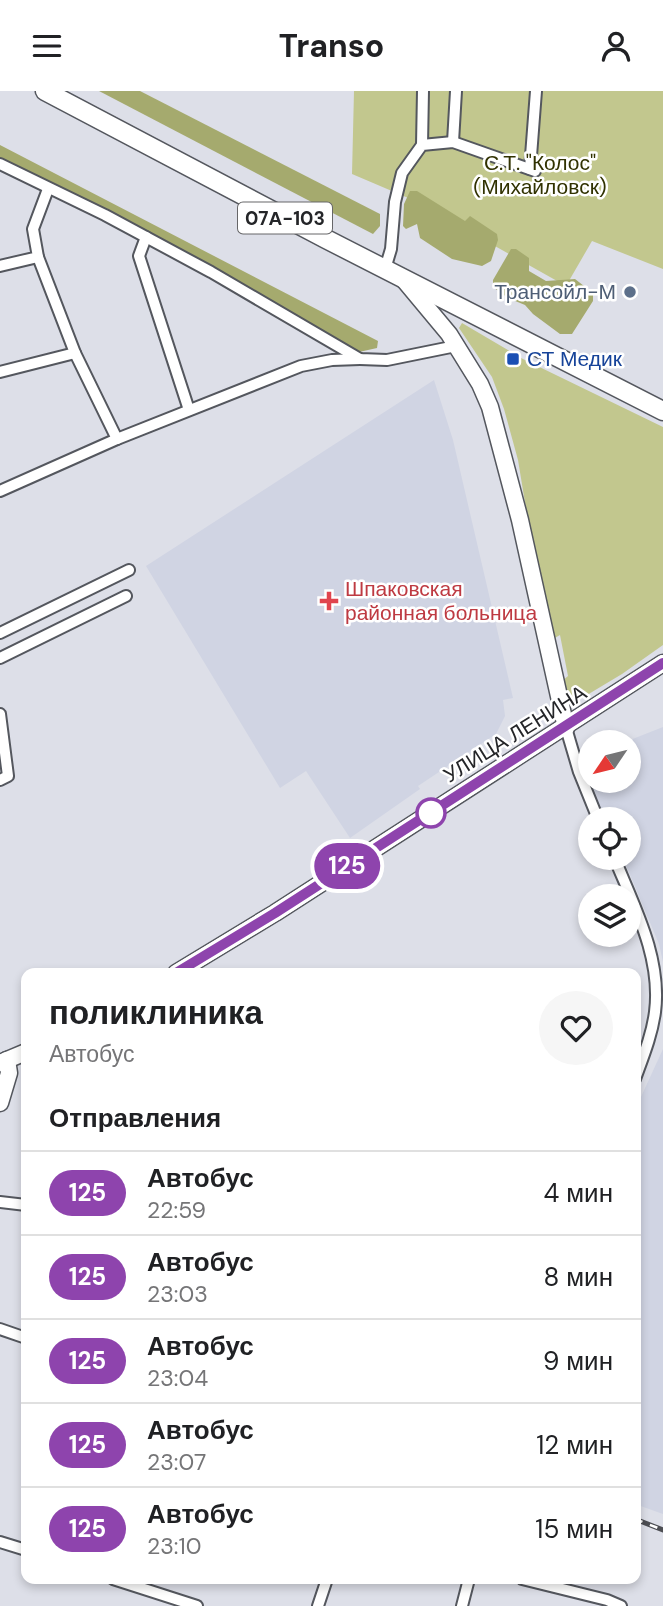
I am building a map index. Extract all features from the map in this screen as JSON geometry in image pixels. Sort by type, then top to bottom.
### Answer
[{"type":"main road","name":"07А-103","points":[[45,91],[663,411]]},
{"type":"main road","points":[[403,278],[452,340],[480,384],[496,427],[520,520],[566,728]]},
{"type":"main road","points":[[452,340],[449,314],[453,304]]},
{"type":"main road","name":"УЛИЦА ЛЕНИНА","points":[[184,968],[566,728],[663,663]]},
{"type":"main road","points":[[0,1101],[9,1073],[3,1061],[21,1054]]},
{"type":"street","points":[[385,269],[391,249],[395,202],[402,173],[422,145],[422,91]]},
{"type":"street","points":[[453,142],[456,91]]},
{"type":"street","points":[[422,145],[453,142],[533,170],[536,91]]},
{"type":"street","points":[[0,164],[146,237],[318,332],[360,359]]},
{"type":"street","points":[[48,189],[33,229],[38,257],[75,353],[117,439]]},
{"type":"street","points":[[146,237],[139,256],[189,410]]},
{"type":"street","points":[[0,266],[38,257]]},
{"type":"street","points":[[0,491],[117,439],[301,366],[332,359],[387,361],[452,340]]},
{"type":"street","points":[[0,372],[75,353]]},
{"type":"street","points":[[0,633],[130,570]]},
{"type":"street","points":[[0,658],[126,596]]},
{"type":"street","points":[[0,714],[4,778]]},
{"type":"street","points":[[566,728],[593,807]]},
{"type":"street","points":[[619,870],[651,952],[656,982],[650,1038],[641,1063]]},
{"type":"street","points":[[0,1202],[21,1204]]},
{"type":"street","points":[[0,1329],[21,1336]]},
{"type":"street","points":[[0,1542],[21,1548]]},
{"type":"street","points":[[129,1584],[197,1606]]},
{"type":"street","points":[[318,1606],[325,1584]]},
{"type":"street","points":[[462,1606],[468,1584]]},
{"type":"street","points":[[542,1584],[621,1606]]},
{"type":"shaded area","name":"Шпаковская районная больница","points":[[434,380],[453,440],[513,698],[503,700],[505,716],[496,734],[418,786],[420,789],[350,838],[306,771],[280,788],[146,566]]},
{"type":"shaded area","points":[[663,727],[663,962],[659,944],[641,901],[641,884],[634,884],[628,870],[641,870],[641,807],[599,807],[593,793],[641,793],[641,736]]},
{"type":"shaded area","points":[[663,1049],[663,1514],[641,1506],[641,1097]]},
{"type":"green space","points":[[99,91],[140,91],[380,214],[380,226],[373,234]]},
{"type":"green space","name":"С.Т. \"Колос\" (Михайловск)","points":[[354,91],[663,91],[663,269],[592,241],[566,286],[413,200],[352,174]]},
{"type":"green space","points":[[0,145],[378,341],[377,348],[359,352],[212,269],[0,161]]},
{"type":"green space","points":[[410,191],[417,191],[465,221],[470,216],[497,234],[498,240],[491,261],[482,266],[452,259],[420,238],[417,224],[406,229],[403,226],[404,204]]},
{"type":"green space","points":[[511,249],[516,249],[529,258],[529,271],[546,281],[575,279],[593,293],[593,301],[572,334],[560,334],[525,305],[508,298],[493,287],[493,280]]},
{"type":"green space","points":[[462,323],[523,359],[663,427],[663,645],[572,704],[566,703],[561,682],[568,676],[560,635],[553,639],[534,557],[518,460],[504,409],[492,377],[459,328]]},
{"type":"railway","points":[[641,1521],[663,1530]]},
{"type":"bus line","name":"125","points":[[184,968],[589,713],[663,663]]},
{"type":"place","name":"Трансойл-М","points":[[630,292]]},
{"type":"place","name":"СТ Медик","points":[[513,359]]},
{"type":"place","name":"Шпаковская районная больница","points":[[329,601]]}]
